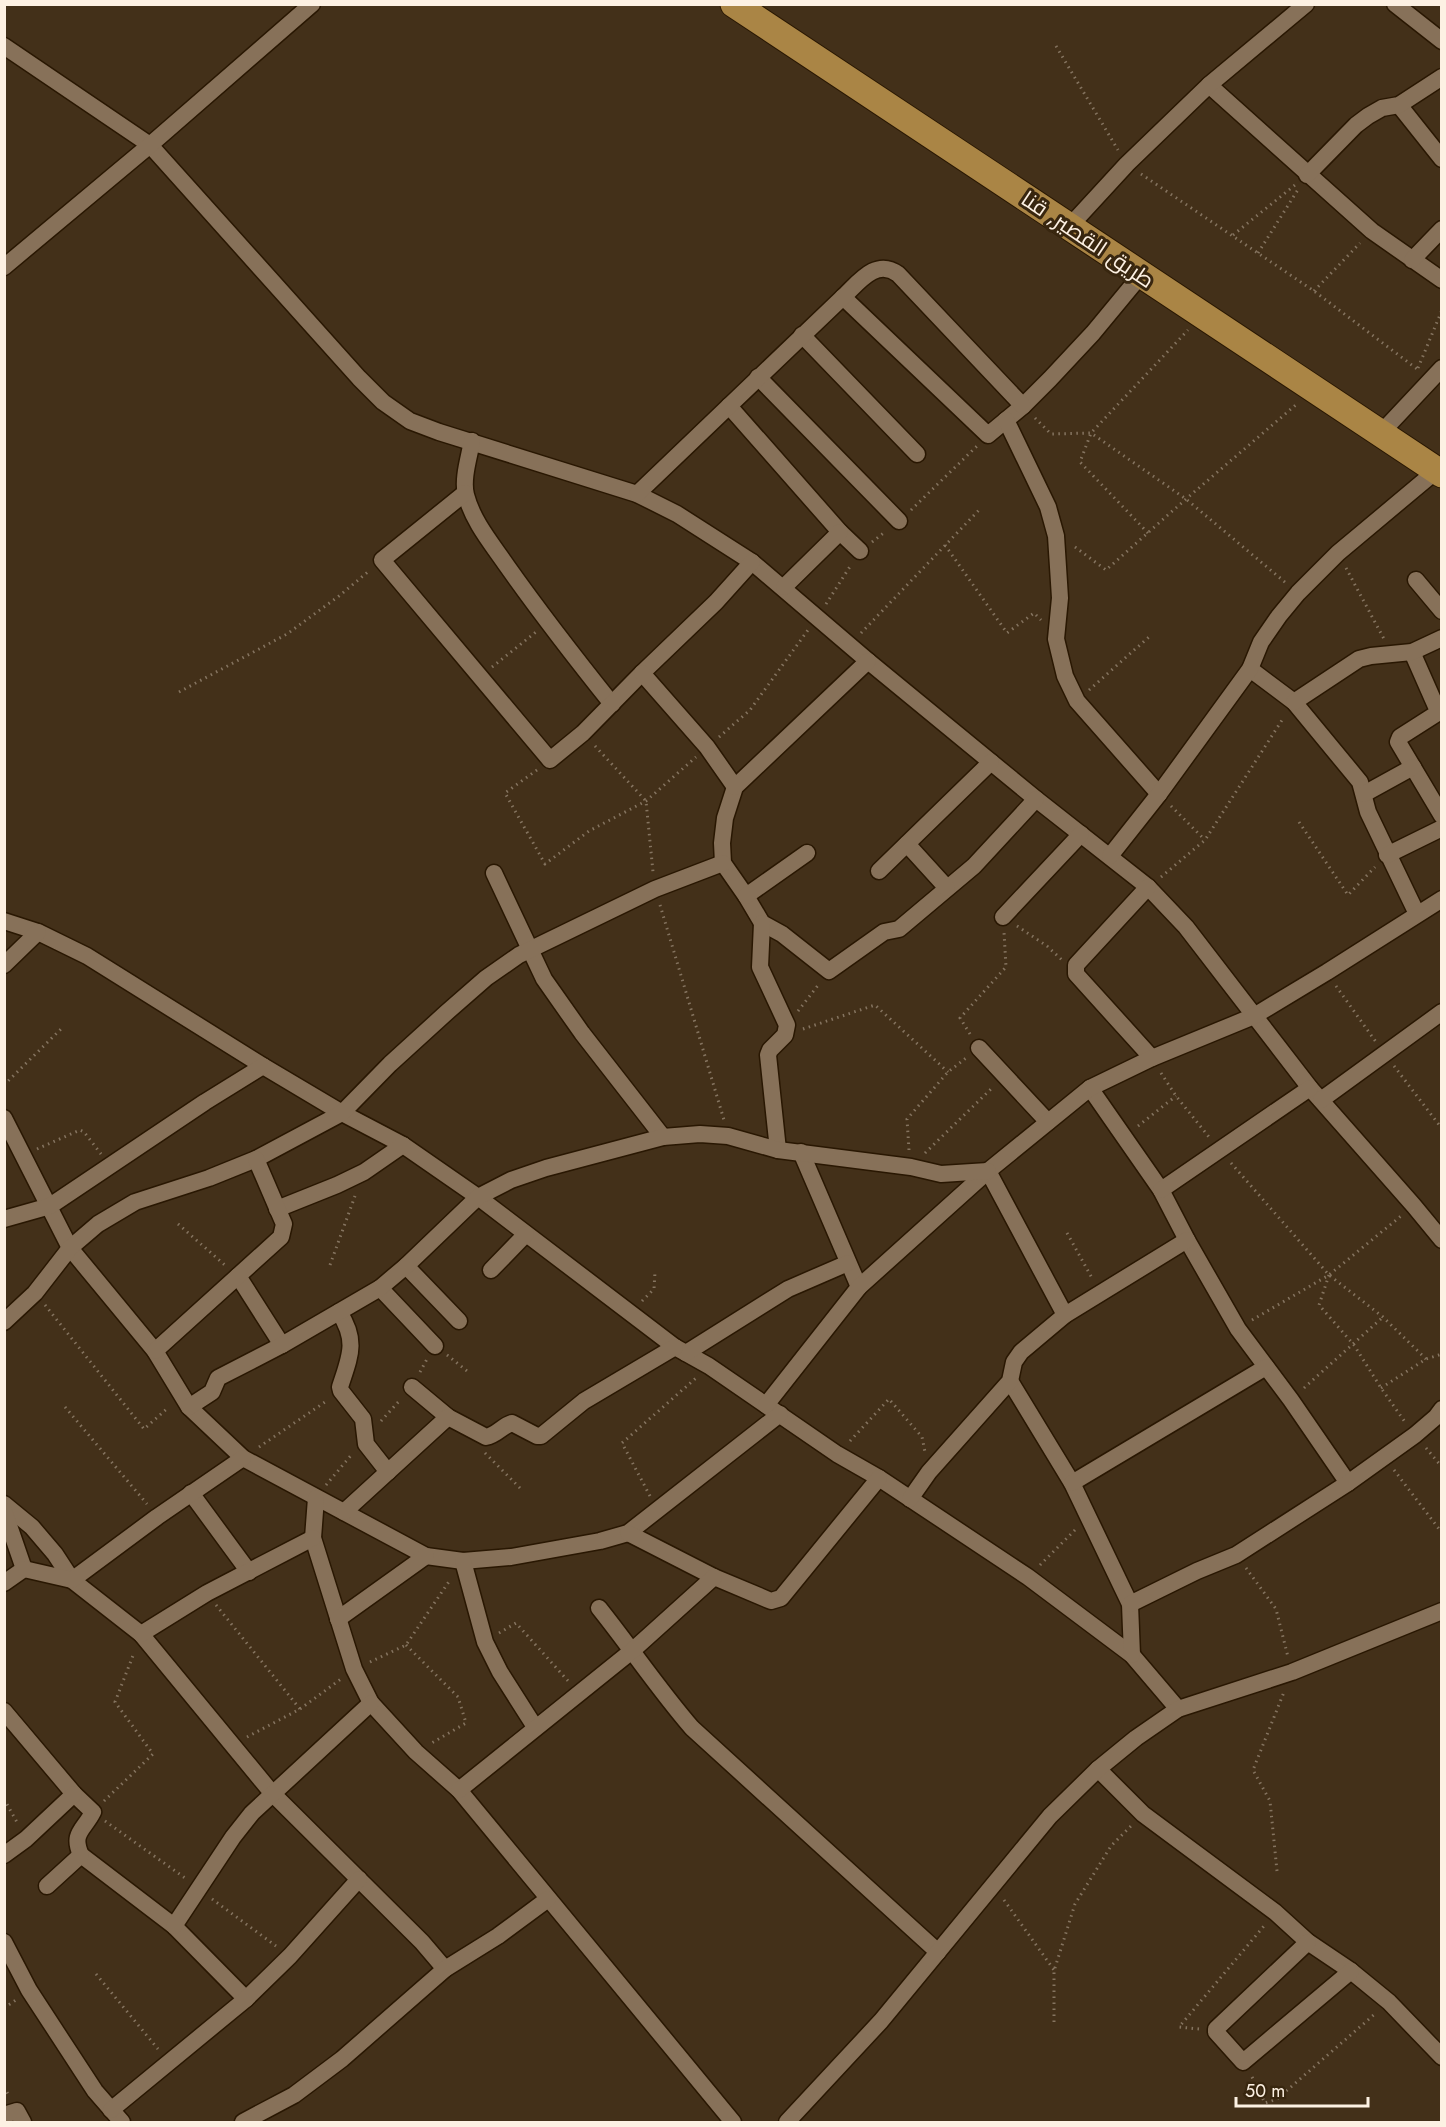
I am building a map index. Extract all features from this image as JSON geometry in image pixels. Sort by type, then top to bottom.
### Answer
[{"type":"highway","name":"طريق القصير, قنا","points":[[734,4],[1439,472]]},
{"type":"street","points":[[4,267],[150,145],[312,4]]},
{"type":"street","points":[[1070,227],[1127,164],[1209,85],[1306,4]]},
{"type":"street","points":[[1395,4],[1442,41]]},
{"type":"street","points":[[4,46],[150,145],[383,402],[410,421],[637,494],[677,514],[752,562],[784,587],[868,661],[1036,799],[1110,855],[1148,887],[1186,927],[1316,1094],[1442,1240]]},
{"type":"street","points":[[1307,175],[1356,125],[1368,116],[1382,108],[1399,105],[1442,77]]},
{"type":"street","points":[[1209,85],[1372,231],[1442,280]]},
{"type":"street","points":[[1399,105],[1442,159]]},
{"type":"street","points":[[1412,260],[1442,228]]},
{"type":"street","points":[[637,494],[802,335],[868,274],[879,268],[890,268],[897,274],[1023,406]]},
{"type":"street","points":[[843,297],[988,435],[1023,406],[1094,333],[1141,275]]},
{"type":"street","points":[[802,335],[916,454]]},
{"type":"street","points":[[1380,434],[1442,368]]},
{"type":"street","points":[[758,377],[899,521]]},
{"type":"street","points":[[729,406],[840,532],[860,551]]},
{"type":"street","points":[[1006,420],[1048,507],[1056,536],[1060,598],[1056,639],[1065,676],[1077,701],[1159,794]]},
{"type":"street","points":[[472,441],[465,481],[465,493],[472,511],[483,531],[547,623],[612,704]]},
{"type":"street","points":[[1110,855],[1159,794],[1250,669],[1261,642],[1278,616],[1338,553],[1439,472]]},
{"type":"street","points":[[465,493],[382,560],[550,760],[583,733],[716,602],[752,562]]},
{"type":"street","points":[[784,587],[840,532]]},
{"type":"street","points":[[1416,580],[1442,611]]},
{"type":"street","points":[[1294,702],[1359,659],[1412,652],[1442,638]]},
{"type":"street","points":[[1412,652],[1438,711],[1398,742],[1442,816]]},
{"type":"street","points":[[868,661],[735,787],[725,818],[722,843],[723,863],[762,923],[782,934],[829,971],[884,932],[899,929],[974,866],[1036,799]]},
{"type":"street","points":[[1250,669],[1294,702],[1360,782],[1368,812],[1417,914]]},
{"type":"street","points":[[642,673],[707,747],[735,787]]},
{"type":"street","points":[[879,871],[991,762]]},
{"type":"street","points":[[1364,794],[1413,767]]},
{"type":"street","points":[[1387,855],[1442,828]]},
{"type":"street","points":[[1003,917],[1082,834]]},
{"type":"street","points":[[907,844],[947,888]]},
{"type":"street","points":[[746,896],[807,853]]},
{"type":"street","points":[[4,1322],[35,1293],[70,1248],[98,1224],[135,1202],[209,1178],[256,1159],[342,1113],[390,1064],[478,985],[519,955],[655,889],[723,863]]},
{"type":"street","points":[[494,873],[544,979],[575,1024],[663,1137]]},
{"type":"street","points":[[1148,887],[1076,965],[1076,974],[1152,1058]]},
{"type":"street","points":[[4,1118],[70,1248],[155,1351],[185,1402],[243,1458],[426,1556],[463,1561],[511,1557],[600,1541],[628,1533],[658,1511],[773,1410],[859,1287],[988,1171],[1090,1088],[1152,1058],[1254,1016],[1442,899]]},
{"type":"street","points":[[4,921],[38,933],[87,956],[263,1066],[342,1113],[403,1145],[478,1197],[630,1314],[681,1350],[709,1366],[837,1454],[879,1478],[1028,1577],[1132,1655],[1178,1709]]},
{"type":"street","points":[[762,923],[760,967],[786,1030],[768,1055],[778,1150]]},
{"type":"street","points":[[4,965],[38,933]]},
{"type":"street","points":[[1161,1190],[1220,1150],[1384,1053],[1442,1012]]},
{"type":"street","points":[[979,1048],[1048,1122]]},
{"type":"street","points":[[4,1219],[50,1206],[263,1066]]},
{"type":"street","points":[[1090,1088],[1161,1190],[1186,1240],[1238,1329],[1291,1400],[1348,1483]]},
{"type":"street","points":[[185,1402],[212,1392],[219,1378],[282,1346],[380,1288],[478,1197],[512,1180],[546,1168],[663,1137],[700,1134],[728,1136],[778,1150],[910,1167],[941,1174],[988,1171]]},
{"type":"street","points":[[277,1209],[364,1172],[403,1145]]},
{"type":"street","points":[[801,1152],[859,1287]]},
{"type":"street","points":[[155,1351],[281,1237],[284,1224],[256,1159]]},
{"type":"street","points":[[988,1171],[1065,1315]]},
{"type":"street","points":[[491,1270],[526,1234]]},
{"type":"street","points":[[910,1499],[929,1472],[1010,1381],[1014,1362],[1021,1352],[1065,1315],[1186,1240]]},
{"type":"street","points":[[411,1387],[448,1417],[486,1437],[494,1435],[512,1423],[518,1424],[533,1435],[541,1436],[584,1401],[681,1350],[788,1288],[848,1263]]},
{"type":"street","points":[[406,1266],[459,1321]]},
{"type":"street","points":[[238,1276],[282,1346]]},
{"type":"street","points":[[380,1288],[435,1346]]},
{"type":"street","points":[[339,1312],[348,1326],[352,1349],[340,1387],[341,1391],[363,1419],[364,1440],[388,1472]]},
{"type":"street","points":[[1072,1483],[1266,1367]]},
{"type":"street","points":[[1010,1381],[1072,1483],[1130,1604],[1132,1655]]},
{"type":"street","points":[[1130,1604],[1197,1571],[1236,1555],[1348,1483],[1415,1435],[1442,1409]]},
{"type":"street","points":[[344,1512],[448,1417]]},
{"type":"street","points":[[4,1583],[24,1569],[72,1580],[157,1517],[243,1458]]},
{"type":"street","points":[[628,1533],[714,1576],[771,1601],[776,1601],[781,1598],[879,1478]]},
{"type":"street","points":[[191,1493],[249,1572]]},
{"type":"street","points":[[316,1498],[313,1538],[354,1669],[371,1703],[416,1752],[459,1790],[733,2122]]},
{"type":"street","points":[[4,1504],[32,1527],[55,1554],[72,1580],[141,1634],[272,1793],[422,1942],[445,1969]]},
{"type":"street","points":[[4,1511],[24,1569]]},
{"type":"street","points":[[141,1634],[207,1593],[313,1538]]},
{"type":"street","points":[[338,1619],[426,1556]]},
{"type":"street","points":[[463,1561],[485,1642],[509,1688],[536,1727]]},
{"type":"street","points":[[459,1790],[633,1650],[714,1576]]},
{"type":"street","points":[[599,1608],[633,1650],[662,1694],[692,1728],[938,1952]]},
{"type":"street","points":[[787,2122],[881,2021],[1050,1816],[1098,1769],[1136,1738],[1178,1709],[1292,1672],[1442,1611]]},
{"type":"street","points":[[174,1926],[242,1824],[272,1793],[371,1703]]},
{"type":"street","points":[[4,1712],[74,1794],[93,1812],[77,1835],[76,1845],[81,1855],[174,1926],[246,1999]]},
{"type":"street","points":[[1098,1769],[1143,1814],[1275,1912],[1308,1942],[1351,1971],[1389,2002],[1442,2057]]},
{"type":"street","points":[[4,1855],[26,1839],[74,1794]]},
{"type":"street","points":[[46,1886],[81,1855]]},
{"type":"street","points":[[6,1949],[29,1990],[95,2091],[116,2116],[169,2062],[246,1999],[290,1956],[359,1880]]},
{"type":"street","points":[[243,2122],[294,2095],[342,2059],[445,1969],[498,1936],[548,1899]]},
{"type":"street","points":[[1308,1942],[1216,2030],[1244,2062],[1351,1971]]},
{"type":"street","points":[[4,2115],[16,2111],[23,2122]]},
{"type":"path","points":[[1056,46],[1127,164],[1314,291],[1417,369],[1442,310]]},
{"type":"path","points":[[1233,235],[1307,175]]},
{"type":"path","points":[[1258,253],[1307,175]]},
{"type":"path","points":[[1314,291],[1372,231]]},
{"type":"path","points":[[1202,315],[1091,433],[1080,462],[1149,532],[1314,390]]},
{"type":"path","points":[[1023,406],[1051,434],[1091,433],[1186,499],[1298,593]]},
{"type":"path","points":[[550,760],[506,793],[546,864],[589,831],[646,801],[750,710],[818,617],[860,551],[899,521],[988,435]]},
{"type":"path","points":[[850,645],[980,509]]},
{"type":"path","points":[[945,545],[1007,633],[1034,613],[1056,639]]},
{"type":"path","points":[[1338,553],[1392,654]]},
{"type":"path","points":[[179,692],[287,633],[339,596],[382,560]]},
{"type":"path","points":[[480,677],[547,623]]},
{"type":"path","points":[[1077,701],[1150,636]]},
{"type":"path","points":[[1148,887],[1205,840],[1294,702]]},
{"type":"path","points":[[583,733],[646,801],[655,889],[728,1136]]},
{"type":"path","points":[[1159,794],[1205,840]]},
{"type":"path","points":[[1299,822],[1347,895],[1387,855]]},
{"type":"path","points":[[1003,917],[1047,946],[1076,974]]},
{"type":"path","points":[[910,1167],[907,1119],[948,1072],[979,1048],[960,1018],[1006,967],[1003,917]]},
{"type":"path","points":[[786,1030],[829,971]]},
{"type":"path","points":[[1327,972],[1384,1053],[1440,1126]]},
{"type":"path","points":[[786,1030],[875,1005],[948,1072]]},
{"type":"path","points":[[4,1086],[61,1029]]},
{"type":"path","points":[[1152,1058],[1176,1096],[1220,1150],[1329,1275],[1383,1317],[1426,1359]]},
{"type":"path","points":[[910,1167],[1005,1075]]},
{"type":"path","points":[[1125,1136],[1176,1096]]},
{"type":"path","points":[[24,1155],[80,1130],[110,1166]]},
{"type":"path","points":[[330,1265],[364,1172]]},
{"type":"path","points":[[1238,1329],[1329,1275],[1414,1206]]},
{"type":"path","points":[[178,1224],[238,1276]]},
{"type":"path","points":[[1067,1233],[1101,1293]]},
{"type":"path","points":[[630,1314],[654,1289],[655,1272]]},
{"type":"path","points":[[1329,1275],[1318,1305],[1354,1345],[1381,1388],[1415,1435],[1442,1467]]},
{"type":"path","points":[[35,1293],[144,1429],[185,1402]]},
{"type":"path","points":[[1291,1400],[1383,1317]]},
{"type":"path","points":[[316,1498],[411,1387],[435,1346],[467,1371]]},
{"type":"path","points":[[1381,1388],[1426,1359],[1442,1354]]},
{"type":"path","points":[[658,1511],[622,1443],[709,1366]]},
{"type":"path","points":[[243,1458],[341,1391]]},
{"type":"path","points":[[837,1454],[889,1399],[922,1437],[929,1472]]},
{"type":"path","points":[[65,1407],[157,1517]]},
{"type":"path","points":[[1383,1457],[1439,1530],[1442,1528]]},
{"type":"path","points":[[1028,1577],[1089,1516]]},
{"type":"path","points":[[1236,1555],[1276,1609],[1292,1672],[1253,1770],[1270,1801],[1277,1871]]},
{"type":"path","points":[[232,1745],[300,1708],[354,1669],[406,1645],[463,1561]]},
{"type":"path","points":[[207,1593],[300,1708]]},
{"type":"path","points":[[485,1642],[516,1623],[578,1693]]},
{"type":"path","points":[[141,1634],[115,1702],[153,1754],[93,1812],[290,1956]]},
{"type":"path","points":[[406,1645],[459,1697],[466,1723],[416,1752]]},
{"type":"path","points":[[4,1799],[26,1839]]},
{"type":"path","points":[[1054,2022],[1054,1971],[1075,1904],[1111,1846],[1143,1814]]},
{"type":"path","points":[[994,1886],[1054,1971]]},
{"type":"path","points":[[1216,2030],[1179,2027],[1275,1912]]},
{"type":"path","points":[[96,1974],[169,2062]]},
{"type":"path","points":[[1244,2062],[1265,2103],[1276,2100],[1389,2002]]}]
